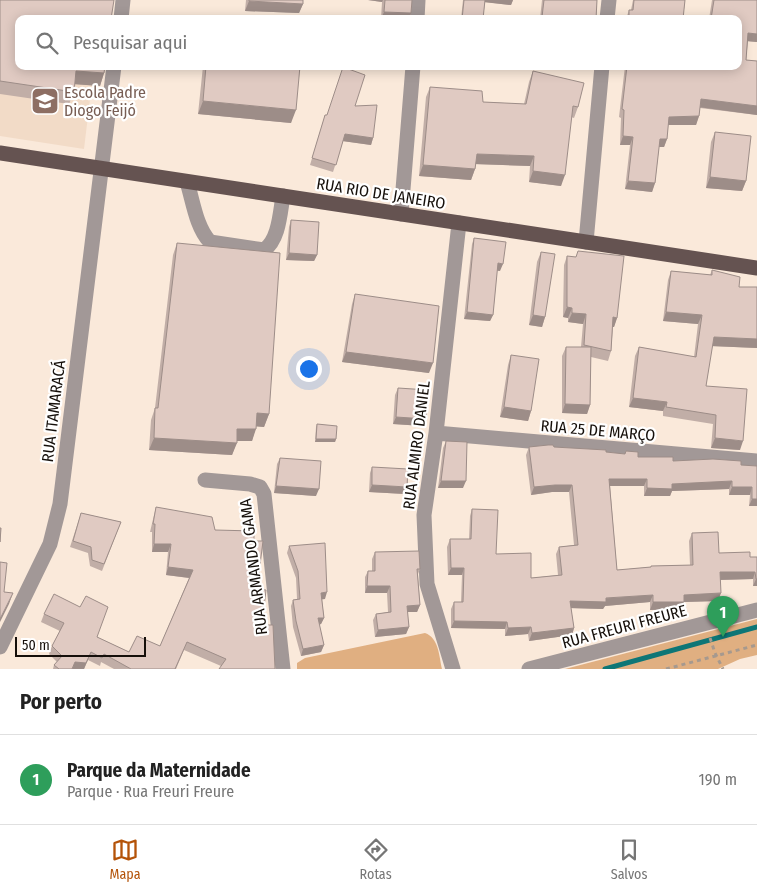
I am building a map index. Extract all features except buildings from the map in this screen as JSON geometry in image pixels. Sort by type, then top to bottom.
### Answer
[{"type":"main road","name":"RUA RIO DE JANEIRO","points":[[0,153],[757,268]]},
{"type":"street","points":[[121,15],[123,0]]},
{"type":"street","points":[[417,15],[418,0]]},
{"type":"street","points":[[607,15],[609,0]]},
{"type":"street","name":"RUA ITAMARACÁ","points":[[0,647],[50,544],[60,504],[113,70]]},
{"type":"street","points":[[401,214],[413,70]]},
{"type":"street","points":[[586,242],[602,70]]},
{"type":"street","points":[[187,182],[204,236],[210,242],[264,250],[270,246],[274,238],[283,196]]},
{"type":"street","name":"RUA ALMIRO DANIEL","points":[[453,669],[427,584],[424,515],[436,433],[458,223]]},
{"type":"street","name":"RUA 25 DE MARÇO","points":[[436,433],[757,461]]},
{"type":"street","name":"RUA ARMANDO GAMA","points":[[205,480],[250,484],[260,488],[264,494],[283,669]]},
{"type":"street","name":"RUA FREURI FREURE","points":[[529,669],[757,610]]},
{"type":"path","points":[[666,669],[716,654],[757,645]]},
{"type":"path","points":[[716,654],[723,669]]},
{"type":"shaded area","name":"Escola Padre Diogo Feijó","points":[[0,0],[15,15],[15,70],[94,70],[84,149],[0,136]]},
{"type":"shaded area","points":[[757,619],[757,655],[740,659],[718,669],[565,669]]},
{"type":"shaded area","points":[[425,633],[430,635],[436,643],[442,669],[297,669],[297,663],[305,658]]},
{"type":"waterway","points":[[605,669],[757,627]]},
{"type":"place","name":"Escola Padre Diogo Feijó","points":[[45,101]]},
{"type":"place","name":"Parque da Maternidade","points":[[723,637]]}]
